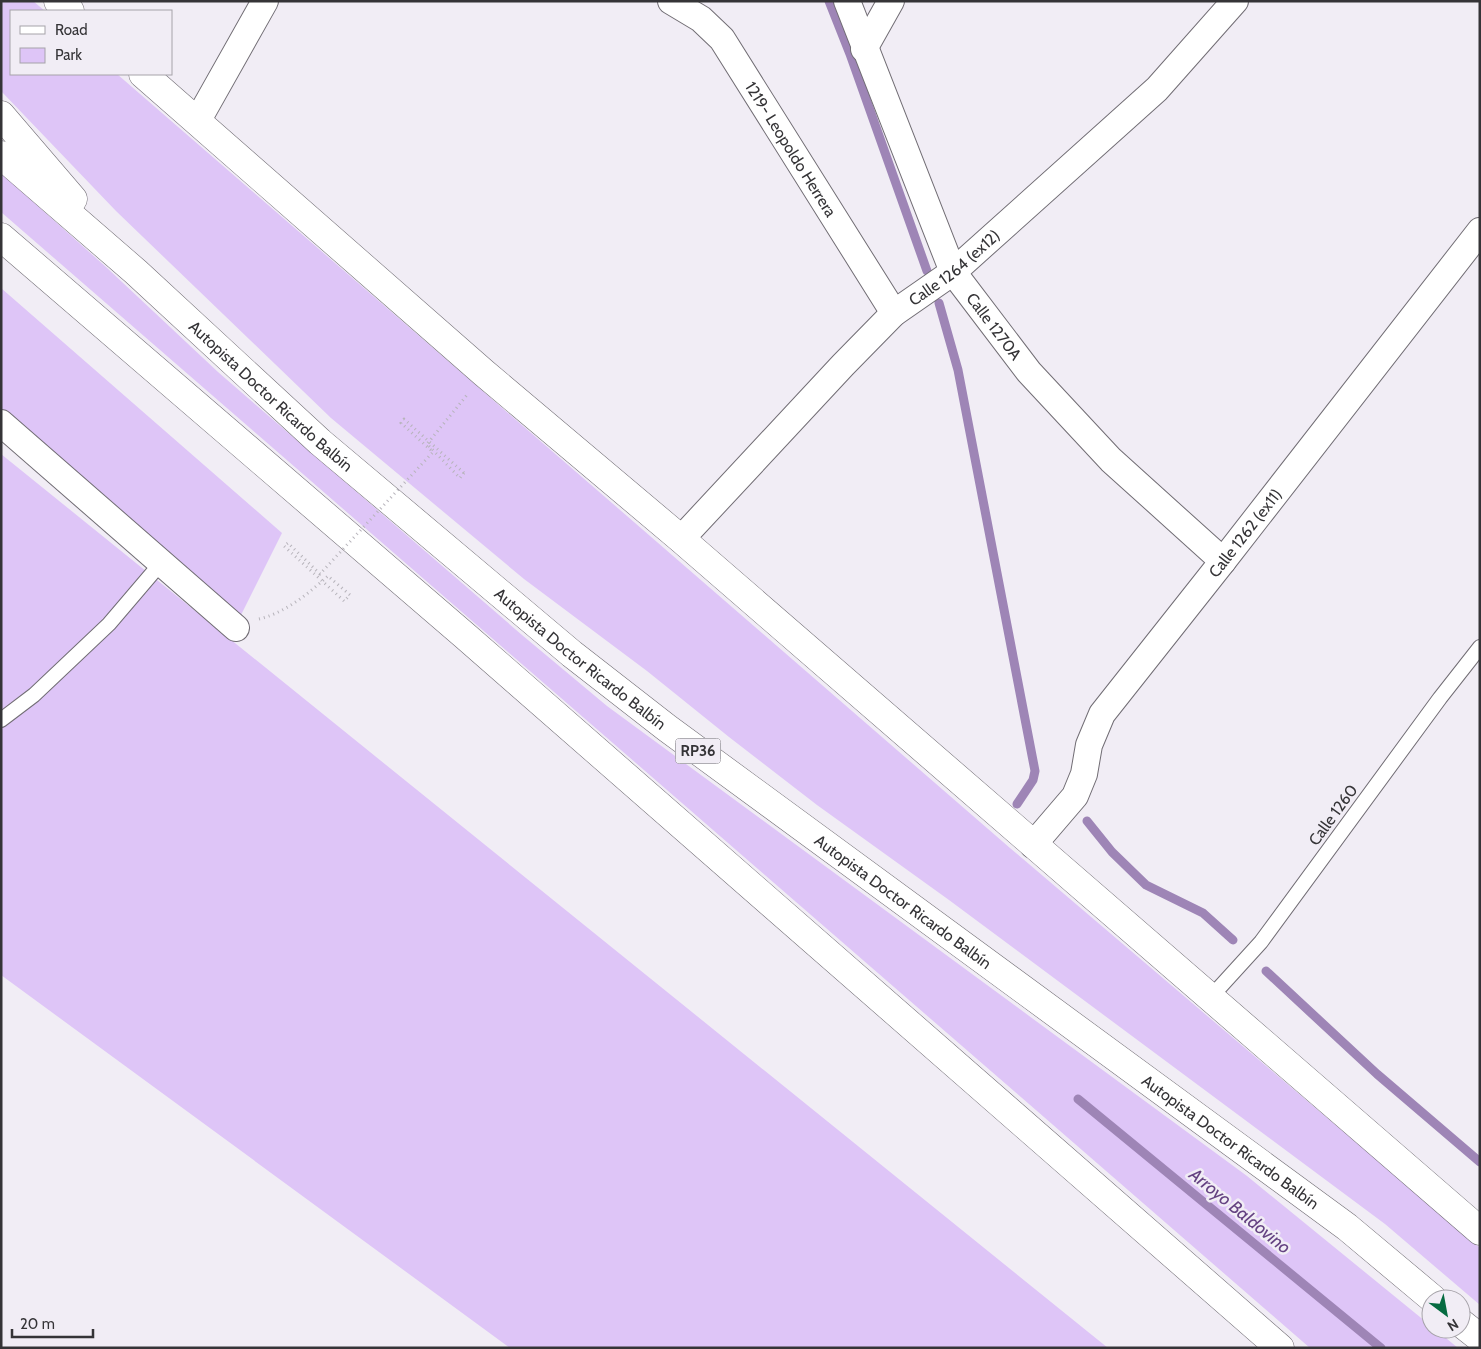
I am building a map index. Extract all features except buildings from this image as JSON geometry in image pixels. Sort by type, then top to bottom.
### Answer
[{"type":"main road","points":[[58,1],[69,10]]},
{"type":"main road","points":[[144,75],[198,120],[484,373],[681,540],[1480,1231]]},
{"type":"main road","points":[[1,115],[136,272]]},
{"type":"main road","name":"Autopista Doctor Ricardo Balbín","points":[[1,155],[136,272],[320,442],[572,654],[667,728],[1347,1227],[1421,1289]]},
{"type":"main road","points":[[1,237],[471,641],[1280,1348]]},
{"type":"street","points":[[198,120],[265,1]]},
{"type":"street","name":"1219- Leopoldo Herrera","points":[[671,1],[701,19],[722,39],[894,313]]},
{"type":"street","name":"Calle 1270A","points":[[847,1],[864,49],[953,272],[1029,372],[1111,460],[1224,561]]},
{"type":"street","points":[[864,49],[891,1]]},
{"type":"street","name":"Calle 1264 (ex12)","points":[[681,540],[843,365],[894,313],[953,272],[1157,89],[1235,1]]},
{"type":"street","name":"Calle 1262 (ex11)","points":[[1033,845],[1075,796],[1084,774],[1089,745],[1102,714],[1224,561],[1480,232]]},
{"type":"street","points":[[1,423],[236,628]]},
{"type":"lane","points":[[1,720],[34,695],[109,624],[161,563]]},
{"type":"lane","name":"Calle 1260","points":[[1210,998],[1262,942],[1440,698],[1480,647]]},
{"type":"path","points":[[236,628],[250,621],[270,616],[311,591],[328,576],[350,595],[344,601],[284,546],[288,543],[320,574],[433,452],[401,423],[404,420],[464,473],[460,478],[427,444],[484,373]]},
{"type":"green space","points":[[1,1],[33,1],[44,10],[10,10],[10,75],[118,75],[1010,848],[1480,1248],[1480,1305],[1471,1297],[1471,1289],[1461,1289],[1385,1224],[949,900],[817,805],[647,671],[524,579],[331,418],[116,211],[1,91]]},
{"type":"green space","points":[[1,173],[106,267],[218,372],[522,635],[607,706],[1247,1176],[1421,1318],[1421,1339],[1447,1339],[1458,1348],[1310,1348],[1,212]]},
{"type":"green space","points":[[1,288],[282,533],[240,617],[1,409]]},
{"type":"green space","points":[[1,454],[1108,1348],[510,1348],[1,975]]},
{"type":"waterway","points":[[829,1],[850,54],[927,271]]},
{"type":"waterway","points":[[939,303],[958,370],[1035,771],[1033,780],[1017,804]]},
{"type":"waterway","points":[[1087,821],[1112,852],[1146,885],[1203,913],[1233,940]]},
{"type":"waterway","points":[[1266,971],[1377,1074],[1480,1162]]},
{"type":"waterway","name":"Arroyo Baldovino","points":[[1078,1099],[1381,1348]]}]
